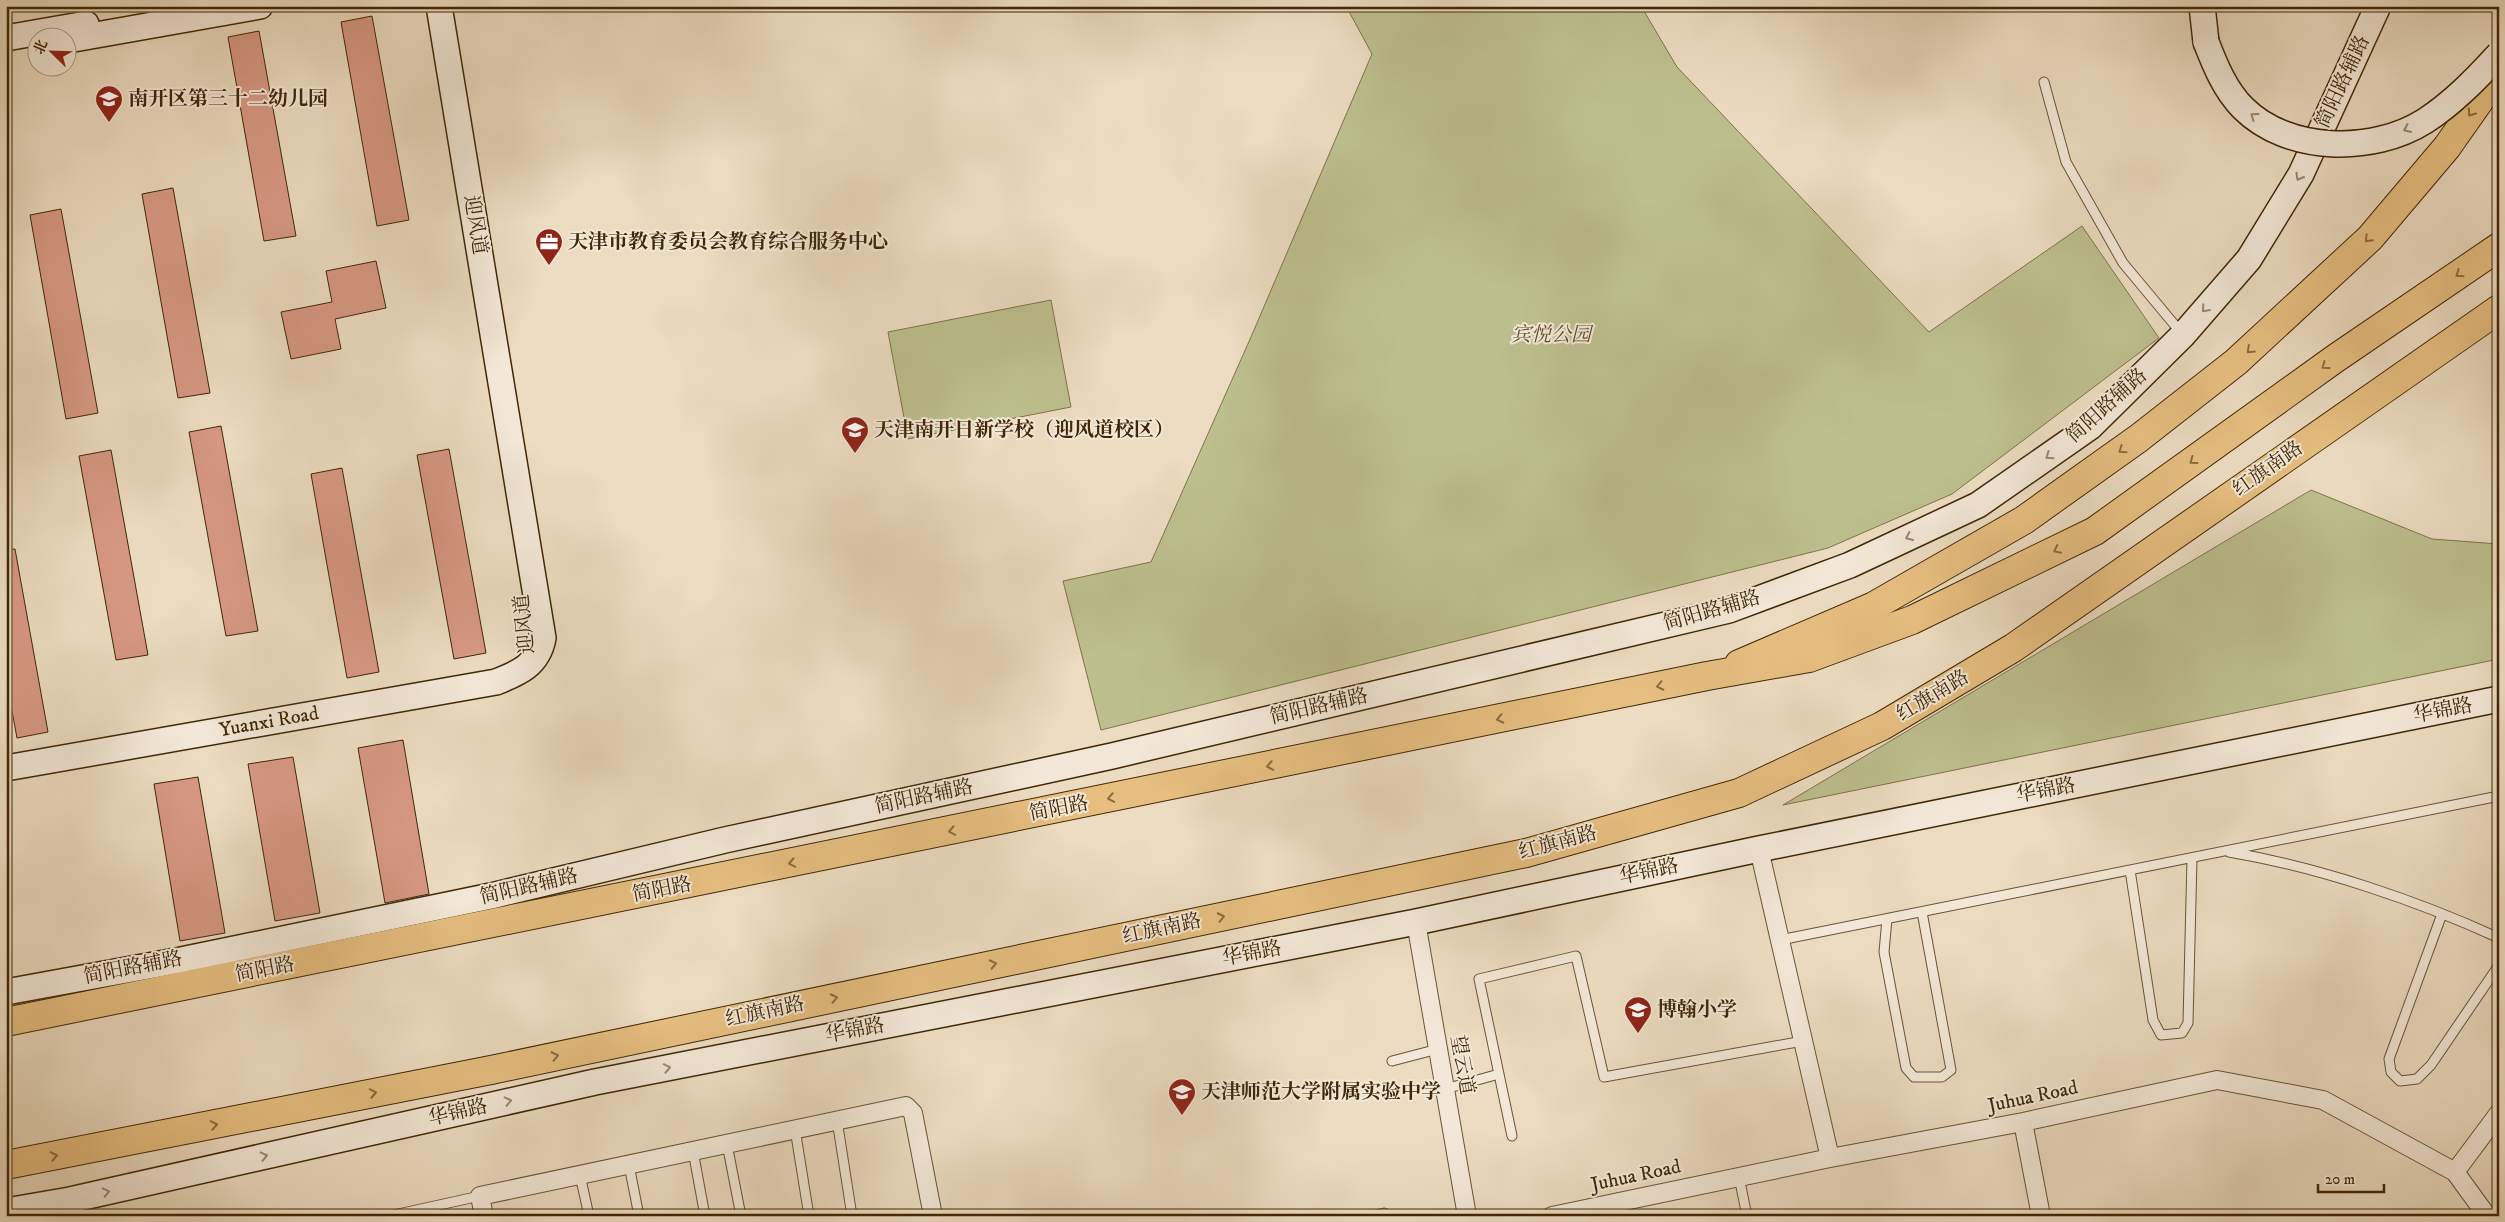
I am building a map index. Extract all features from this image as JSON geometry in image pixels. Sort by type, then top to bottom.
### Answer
[{"type":"main road","points":[[1707,676],[1783,647],[1874,606],[2024,520],[2139,438],[2236,362],[2370,238],[2447,148],[2499,73]]},
{"type":"main road","points":[[1707,676],[1810,658],[1912,620],[2095,531],[2336,358],[2499,247]]},
{"type":"main road","name":"红旗南路","points":[[6,1165],[491,1070],[1526,853],[1739,793],[1882,726],[2013,648],[2499,310]]},
{"type":"main road","name":"简阳路","points":[[6,1022],[1707,676]]},
{"type":"street","points":[[6,38],[190,6]]},
{"type":"street","points":[[78,38],[223,10],[260,6]]},
{"type":"street","name":"迎风道","points":[[424,6],[531,644],[528,667]]},
{"type":"street","name":"迎风道","points":[[439,6],[543,638],[540,651],[528,667]]},
{"type":"street","points":[[2202,6],[2206,42],[2216,67],[2230,92],[2244,109],[2273,130],[2305,140],[2332,144],[2366,142],[2394,135],[2425,121],[2468,85],[2499,54]]},
{"type":"street","name":"简阳路辅路","points":[[6,992],[181,960],[491,896],[726,840],[1112,756],[1729,610],[1850,564],[1978,505],[2090,427],[2183,335],[2249,259],[2302,174],[2378,6]]},
{"type":"street","points":[[6,51],[28,48]]},
{"type":"street","name":"Yuanxi Road","points":[[6,768],[496,682],[528,667]]},
{"type":"street","name":"华锦路","points":[[6,1211],[62,1208],[595,1082],[1416,922],[1759,849],[2499,699]]},
{"type":"street","points":[[1759,849],[1830,1158]]},
{"type":"street","name":"望云道","points":[[1416,922],[1467,1216]]},
{"type":"street","points":[[6,1016],[181,960]]},
{"type":"street","name":"Juhua Road","points":[[1552,1216],[1830,1158],[2023,1122],[2217,1080],[2323,1100],[2455,1172],[2487,1216]]},
{"type":"street","points":[[484,1216],[480,1196],[906,1106],[912,1113],[933,1216]]},
{"type":"street","points":[[2455,1172],[2499,1113]]},
{"type":"street","points":[[2023,1122],[2041,1216]]},
{"type":"lane","points":[[2044,82],[2066,162],[2124,262],[2183,335]]},
{"type":"lane","points":[[1780,940],[2499,796]]},
{"type":"lane","points":[[2223,851],[2274,860],[2442,914],[2499,938]]},
{"type":"lane","points":[[2130,870],[2153,1020],[2161,1035],[2182,1033],[2188,1023],[2192,858]]},
{"type":"lane","points":[[1887,919],[1884,952],[1906,1068],[1914,1076],[1942,1077],[1951,1070],[1922,912]]},
{"type":"lane","points":[[2442,914],[2389,1058],[2391,1072],[2400,1081],[2417,1079],[2431,1066],[2499,965]]},
{"type":"lane","points":[[1512,1136],[1479,979],[1576,956],[1604,1078],[1803,1040]]},
{"type":"lane","points":[[1392,1062],[1438,1049]]},
{"type":"lane","points":[[1445,1089],[1500,1074]]},
{"type":"lane","points":[[837,1120],[852,1216]]},
{"type":"lane","points":[[795,1129],[809,1216]]},
{"type":"lane","points":[[727,1144],[741,1216]]},
{"type":"lane","points":[[693,1151],[705,1216]]},
{"type":"lane","points":[[629,1164],[639,1216]]},
{"type":"lane","points":[[580,1175],[589,1216]]},
{"type":"lane","points":[[1739,1177],[1747,1216]]},
{"type":"lane","points":[[395,1215],[480,1196]]},
{"type":"lane","points":[[1373,1216],[1384,1213]]},
{"type":"green space","name":"宾悦公园","points":[[1346,6],[1641,6],[1677,67],[1929,332],[2082,226],[2159,338],[1952,494],[1828,548],[1101,730],[1063,581],[1151,562],[1251,337],[1372,54]]},
{"type":"green space","points":[[1051,300],[1071,407],[908,439],[888,332]]},
{"type":"green space","points":[[2311,490],[2432,539],[2499,544],[2499,659],[1783,805]]},
{"type":"building","points":[[372,16],[409,220],[377,226],[341,22]]},
{"type":"building","points":[[259,31],[296,236],[264,241],[228,37]]},
{"type":"building","points":[[173,188],[210,393],[178,398],[142,194]]},
{"type":"building","points":[[61,209],[98,413],[66,419],[30,215]]},
{"type":"building","points":[[376,261],[386,308],[335,319],[341,349],[291,359],[281,312],[332,302],[326,271]]},
{"type":"building","points":[[221,426],[258,631],[226,636],[189,432]]},
{"type":"building","points":[[449,449],[486,653],[454,659],[417,455]]},
{"type":"building","points":[[111,450],[148,655],[116,660],[79,456]]},
{"type":"building","points":[[342,468],[379,672],[347,678],[311,474]]},
{"type":"building","points":[[15,549],[48,732],[17,738],[6,679],[6,550]]},
{"type":"building","points":[[403,740],[429,894],[385,903],[358,748]]},
{"type":"building","points":[[293,757],[320,913],[275,921],[248,764]]},
{"type":"building","points":[[198,777],[225,933],[180,941],[154,784]]},
{"type":"place","name":"南开区第三十二幼儿园","points":[[109,123]]},
{"type":"place","name":"天津市教育委员会教育综合服务中心","points":[[549,266]]},
{"type":"place","name":"天津南开日新学校（迎风道校区）","points":[[855,454]]},
{"type":"place","name":"博翰小学","points":[[1638,1034]]},
{"type":"place","name":"天津师范大学附属实验中学","points":[[1182,1116]]}]
